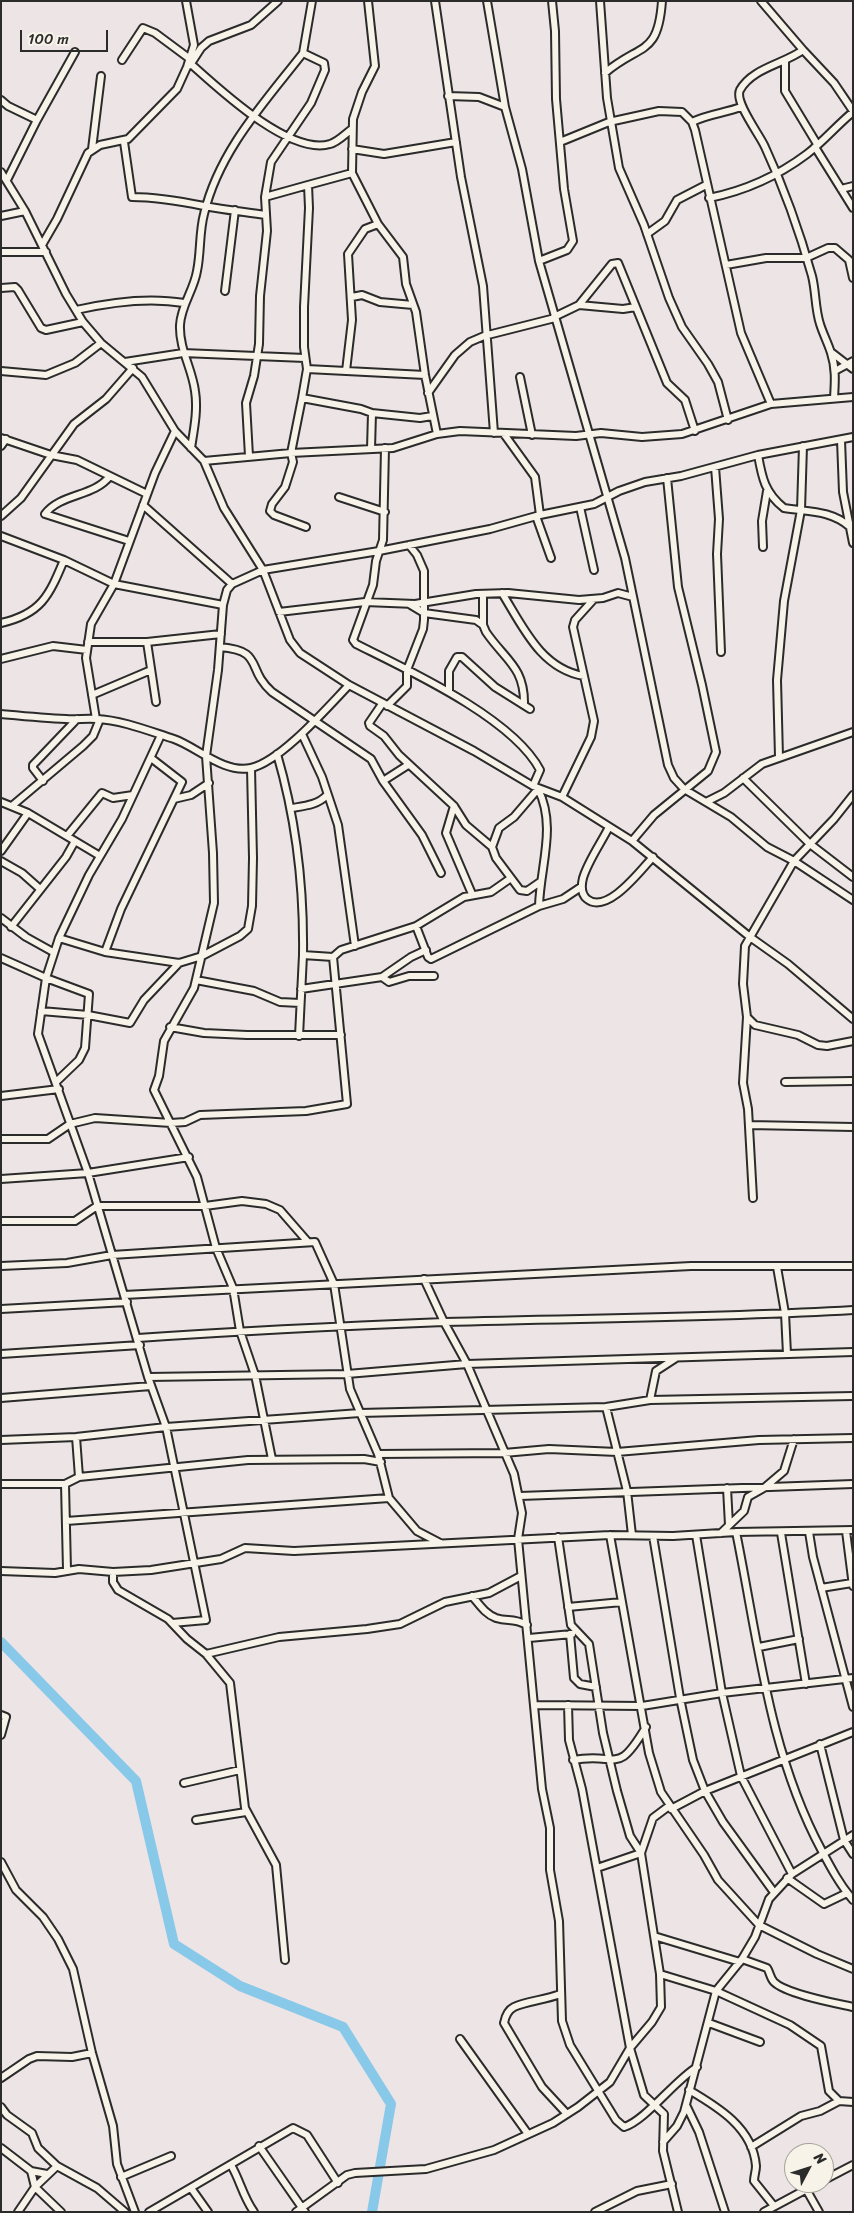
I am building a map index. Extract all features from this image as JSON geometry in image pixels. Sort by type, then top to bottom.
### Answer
[{"type":"street","points":[[186,1],[194,45],[190,63]]},
{"type":"street","points":[[92,149],[100,145],[124,142],[171,97],[190,63],[201,48],[209,41],[252,25],[278,1]]},
{"type":"street","points":[[191,448],[196,404],[195,390],[183,353],[180,323],[184,303],[197,271],[200,229],[206,207],[225,158],[254,116],[303,53],[312,1]]},
{"type":"street","points":[[368,1],[375,66],[359,101],[352,129],[352,173],[378,224],[403,257],[406,284],[413,305],[424,375],[437,434]]},
{"type":"street","points":[[435,1],[448,96],[483,286],[494,433]]},
{"type":"street","points":[[487,1],[505,107],[522,169],[539,261],[625,558],[668,765],[674,778],[684,789],[731,817],[767,847],[794,861],[853,900]]},
{"type":"street","points":[[539,261],[567,250],[573,241],[564,189],[556,99],[555,31],[552,1]]},
{"type":"street","points":[[600,1],[609,122],[619,168],[647,234],[669,298],[682,327],[718,382],[728,420]]},
{"type":"street","points":[[605,73],[618,62],[643,50],[649,44],[658,29],[662,1]]},
{"type":"street","points":[[709,198],[728,194],[777,173],[816,145],[853,111],[834,83],[761,1]]},
{"type":"street","points":[[122,60],[143,28],[155,33],[254,116],[286,137],[316,144],[331,144],[352,129]]},
{"type":"street","points":[[803,50],[785,62],[768,68],[747,82],[738,97],[741,107],[759,133],[777,173],[813,279],[820,325],[831,352],[835,372],[834,398]]},
{"type":"street","points":[[75,52],[4,176],[26,211],[76,310],[84,322],[101,343],[133,368],[156,398],[175,431],[204,461],[224,508],[263,570],[290,640],[300,652],[349,685],[474,751],[535,787],[562,797],[632,841],[750,937],[788,964],[853,1019]]},
{"type":"street","points":[[249,456],[246,403],[254,376],[257,354],[260,296],[267,231],[265,197],[271,162],[286,137],[311,103],[325,70],[324,63],[303,53]]},
{"type":"street","points":[[785,62],[785,92],[840,190],[853,208]]},
{"type":"street","points":[[44,248],[92,149],[100,76]]},
{"type":"street","points":[[448,96],[479,97],[505,107]]},
{"type":"street","points":[[1,100],[8,106],[37,120]]},
{"type":"street","points":[[692,122],[704,116],[720,114],[741,107]]},
{"type":"street","points":[[560,142],[609,122],[671,111],[682,112],[692,122],[741,333],[771,404]]},
{"type":"street","points":[[124,142],[131,196],[172,199],[206,207],[266,215]]},
{"type":"street","points":[[352,149],[384,154],[456,142]]},
{"type":"street","points":[[265,197],[352,173]]},
{"type":"street","points":[[306,527],[274,516],[270,511],[272,504],[284,487],[293,462],[292,453],[307,369],[305,358],[308,185]]},
{"type":"street","points":[[647,234],[665,221],[677,200],[706,185]]},
{"type":"street","points":[[840,190],[853,186]]},
{"type":"street","points":[[225,291],[235,210]]},
{"type":"street","points":[[1,216],[26,211]]},
{"type":"street","points":[[346,371],[352,297],[348,254],[365,229],[378,224]]},
{"type":"street","points":[[1,252],[44,248]]},
{"type":"street","points":[[726,265],[766,258],[806,258],[828,248],[835,248],[849,260],[853,278]]},
{"type":"street","points":[[428,393],[462,347],[477,338],[554,317],[579,305],[615,262],[621,266],[636,308],[667,382],[685,400],[695,431]]},
{"type":"street","points":[[1,288],[14,287],[18,290],[41,328],[46,330],[84,322]]},
{"type":"street","points":[[352,297],[362,295],[380,302],[413,305]]},
{"type":"street","points":[[76,310],[110,303],[163,300],[184,303]]},
{"type":"street","points":[[579,305],[623,309],[636,308]]},
{"type":"street","points":[[1,370],[46,375],[75,363],[101,343]]},
{"type":"street","points":[[831,352],[850,362],[853,369]]},
{"type":"street","points":[[125,362],[183,353],[257,354],[305,358]]},
{"type":"street","points":[[835,372],[850,362]]},
{"type":"street","points":[[1,516],[21,498],[74,424],[106,399],[133,368]]},
{"type":"street","points":[[307,369],[424,375]]},
{"type":"street","points":[[520,376],[532,435]]},
{"type":"street","points":[[204,461],[292,453],[371,450],[400,446],[437,434],[460,431],[532,435],[614,433],[642,436],[695,431],[771,404],[853,397]]},
{"type":"street","points":[[302,398],[361,409],[372,413],[420,418],[432,416]]},
{"type":"street","points":[[371,450],[372,413]]},
{"type":"street","points":[[13,805],[93,736],[98,719],[92,695],[87,650],[94,618],[114,584],[147,494],[175,431]]},
{"type":"street","points":[[504,434],[535,478],[538,515],[551,558]]},
{"type":"street","points":[[272,1459],[255,1375],[240,1331],[232,1288],[216,1248],[206,1206],[189,1158],[178,1140],[172,1123],[154,1090],[159,1076],[164,1041],[196,980],[214,903],[213,853],[206,756],[220,647],[223,605],[227,590],[232,584],[263,570],[379,551],[490,528],[538,515],[580,507],[646,482],[715,467],[758,455],[853,437]]},
{"type":"street","points":[[1,446],[3,438],[50,455],[77,460],[147,494]]},
{"type":"street","points":[[841,440],[843,492],[853,543]]},
{"type":"street","points":[[780,757],[776,696],[784,601],[801,510],[804,446]]},
{"type":"street","points":[[385,448],[384,540],[379,551],[372,585],[353,636],[356,644],[449,692],[505,730],[529,753],[540,770],[535,787],[514,817],[499,828],[492,848]]},
{"type":"street","points":[[758,455],[767,491],[784,508],[830,514],[841,519],[850,527]]},
{"type":"street","points":[[715,467],[719,519],[717,554],[720,652]]},
{"type":"street","points":[[110,476],[97,489],[78,494],[46,514],[129,542]]},
{"type":"street","points":[[632,841],[654,815],[708,771],[716,752],[678,587],[667,478]]},
{"type":"street","points":[[604,485],[619,491]]},
{"type":"street","points":[[764,547],[762,521],[767,491]]},
{"type":"street","points":[[339,497],[385,512]]},
{"type":"street","points":[[143,505],[232,584]]},
{"type":"street","points":[[580,507],[594,570]]},
{"type":"street","points":[[1,545],[3,536],[64,560],[114,584],[223,605]]},
{"type":"street","points":[[409,545],[424,571],[423,629],[407,670],[407,686],[384,705],[368,725],[384,736],[408,764],[454,806],[466,825],[492,848],[496,858],[524,892],[540,882]]},
{"type":"street","points":[[1,623],[16,620],[42,604],[52,588],[64,560]]},
{"type":"street","points":[[279,612],[366,602],[423,603],[469,594],[502,593],[548,598],[594,599],[618,593],[632,597]]},
{"type":"street","points":[[502,593],[543,655],[566,671],[584,676]]},
{"type":"street","points":[[483,625],[484,594]]},
{"type":"street","points":[[562,797],[592,737],[594,721],[573,626],[575,620],[594,599]]},
{"type":"street","points":[[408,604],[424,614],[476,620],[483,625],[492,641],[517,671],[524,684],[527,707],[495,687],[462,657],[457,657],[450,667],[449,692]]},
{"type":"street","points":[[88,642],[147,642],[221,634]]},
{"type":"street","points":[[147,642],[156,702]]},
{"type":"street","points":[[1,659],[53,646],[87,650]]},
{"type":"street","points":[[220,647],[242,650],[251,658],[265,685],[371,759],[383,781],[422,835],[441,873]]},
{"type":"street","points":[[92,695],[151,670]]},
{"type":"street","points":[[1,714],[77,720],[98,719],[161,735],[186,744],[220,764],[251,768],[277,754],[302,734],[349,685]]},
{"type":"street","points":[[43,781],[33,768],[33,765],[77,720]]},
{"type":"street","points":[[706,802],[724,793],[762,764],[853,732]]},
{"type":"street","points":[[302,734],[313,756],[326,800],[338,825],[355,946]]},
{"type":"street","points":[[161,735],[133,795],[73,905],[53,952],[46,978],[38,1034],[88,1173],[139,1341],[148,1377],[166,1427],[196,1564],[206,1620],[172,1623]]},
{"type":"street","points":[[277,754],[292,808],[302,909],[303,955],[299,1036]]},
{"type":"street","points":[[105,952],[121,909],[182,780],[151,758]]},
{"type":"street","points":[[383,781],[408,764]]},
{"type":"street","points":[[59,938],[105,952],[179,963],[202,956],[244,933],[250,923],[253,858],[251,768]]},
{"type":"street","points":[[743,778],[810,844],[853,877]]},
{"type":"street","points":[[174,799],[191,795],[209,783]]},
{"type":"street","points":[[535,787],[547,810],[548,824],[540,882],[539,906]]},
{"type":"street","points":[[67,836],[102,793],[113,798],[133,795]]},
{"type":"street","points":[[753,1198],[749,1125],[743,1083],[747,1017],[743,984],[745,946],[794,861],[834,819],[853,795]]},
{"type":"street","points":[[292,808],[326,800]]},
{"type":"street","points":[[2,803],[13,805],[28,813],[100,856]]},
{"type":"street","points":[[454,806],[446,833],[472,894]]},
{"type":"street","points":[[1,851],[28,813]]},
{"type":"street","points":[[609,827],[583,877],[581,887],[584,897],[592,904],[598,904],[618,893],[653,857]]},
{"type":"street","points":[[11,927],[66,857],[74,841]]},
{"type":"street","points":[[1,861],[22,873],[40,889]]},
{"type":"street","points":[[303,955],[332,958],[341,950],[416,926],[464,896],[491,892],[512,878]]},
{"type":"street","points":[[416,926],[428,957],[431,959],[539,906],[563,899],[581,887]]},
{"type":"street","points":[[1,918],[11,927],[53,952]]},
{"type":"street","points":[[301,989],[382,977],[410,957],[426,950]]},
{"type":"street","points":[[1,958],[89,994],[86,1043],[82,1057],[56,1082]]},
{"type":"street","points":[[1,1139],[48,1139],[70,1124],[94,1118],[172,1123],[185,1122],[200,1114],[274,1113],[344,1106],[348,1101],[332,958]]},
{"type":"street","points":[[40,1011],[88,1015],[130,1023],[144,1000],[179,963]]},
{"type":"street","points":[[382,977],[388,982],[409,976],[434,976]]},
{"type":"street","points":[[196,980],[258,992],[263,996],[280,1002],[300,1003]]},
{"type":"street","points":[[747,1017],[755,1025],[798,1035],[818,1046],[853,1041]]},
{"type":"street","points":[[170,1028],[204,1033],[299,1036],[341,1035]]},
{"type":"street","points":[[785,1082],[853,1081]]},
{"type":"street","points":[[1,1096],[59,1089]]},
{"type":"street","points":[[749,1125],[853,1127]]},
{"type":"street","points":[[1,1179],[88,1173],[189,1158]]},
{"type":"street","points":[[1,1221],[75,1221],[97,1206],[206,1206],[242,1201],[266,1204],[284,1213],[307,1241]]},
{"type":"street","points":[[1,1266],[67,1263],[112,1255],[307,1241],[317,1243],[334,1284],[347,1374],[360,1412],[381,1462],[389,1498],[417,1531],[441,1543]]},
{"type":"street","points":[[124,1294],[691,1266],[853,1266]]},
{"type":"street","points":[[777,1266],[785,1313],[787,1354]]},
{"type":"street","points":[[424,1279],[444,1322],[467,1364],[514,1474],[520,1496],[522,1523],[518,1539],[521,1576],[529,1638],[542,1789],[550,1828],[550,1870],[559,1921],[560,1994],[565,2033],[583,2068],[600,2091],[616,2120],[624,2127],[654,2105],[668,2089],[697,2067]]},
{"type":"street","points":[[2,1307],[127,1302]]},
{"type":"street","points":[[1,1354],[240,1331],[444,1322],[853,1310]]},
{"type":"street","points":[[148,1377],[347,1374],[467,1364],[853,1352]]},
{"type":"street","points":[[650,1400],[656,1372],[677,1357]]},
{"type":"street","points":[[1,1398],[152,1386]]},
{"type":"street","points":[[1,1440],[76,1438],[166,1427],[360,1412],[439,1412],[474,1409],[486,1411],[606,1407],[650,1400],[853,1396]]},
{"type":"street","points":[[606,1407],[627,1491],[632,1535]]},
{"type":"street","points":[[76,1438],[79,1477]]},
{"type":"street","points":[[378,1454],[504,1453],[548,1449],[617,1452],[794,1438],[853,1438]]},
{"type":"street","points":[[722,1533],[744,1511],[748,1497],[764,1488],[784,1471],[794,1438]]},
{"type":"street","points":[[1,1484],[65,1484],[79,1477],[272,1459],[364,1458],[381,1462]]},
{"type":"street","points":[[65,1484],[67,1570]]},
{"type":"street","points":[[520,1496],[853,1484]]},
{"type":"street","points":[[727,1488],[729,1525]]},
{"type":"street","points":[[66,1521],[389,1498]]},
{"type":"street","points":[[1,1571],[54,1573],[67,1570],[90,1569],[114,1572],[151,1570],[220,1560],[244,1548],[294,1551],[610,1535],[653,1536],[850,1530],[852,1585],[821,1588]]},
{"type":"street","points":[[736,1532],[766,1687],[783,1758],[793,1790],[833,1873],[853,1900]]},
{"type":"street","points":[[781,1532],[806,1684]]},
{"type":"street","points":[[809,1532],[821,1588],[850,1678],[853,1707]]},
{"type":"street","points":[[610,1535],[652,1767],[661,1792],[670,1808],[699,1847],[718,1880],[759,1925],[817,1954],[853,1969]]},
{"type":"street","points":[[696,1535],[722,1692],[742,1776],[789,1876],[824,1904],[847,1893]]},
{"type":"street","points":[[653,1536],[680,1698],[694,1760],[705,1791],[723,1822],[774,1891]]},
{"type":"street","points":[[296,2212],[304,2210],[338,2183],[355,2173],[426,2169],[494,2150],[567,2114],[600,2091],[616,2074],[630,2048],[652,2022],[661,2007],[660,1974],[641,1853],[630,1836],[609,1761],[589,1644],[571,1625],[558,1538]]},
{"type":"street","points":[[114,1572],[113,1582],[118,1590],[172,1623],[187,1639],[206,1654],[226,1676],[233,1692],[246,1812],[276,1865],[285,1960]]},
{"type":"street","points":[[206,1654],[279,1636],[367,1630],[400,1624],[445,1602],[489,1593],[521,1576]]},
{"type":"street","points":[[472,1596],[490,1615],[504,1619],[516,1619],[527,1625]]},
{"type":"street","points":[[568,1607],[622,1602]]},
{"type":"street","points":[[516,1619],[526,1611]]},
{"type":"street","points":[[570,1634],[574,1678],[580,1684],[596,1687]]},
{"type":"street","points":[[529,1638],[578,1634]]},
{"type":"street","points":[[759,1647],[799,1639]]},
{"type":"street","points":[[535,1705],[642,1706],[722,1692],[850,1678]]},
{"type":"street","points":[[568,1705],[569,1740],[582,1789],[598,1868],[630,2048],[644,2095],[664,2114],[664,2157],[678,2212]]},
{"type":"street","points":[[1,1716],[6,1717],[1,1736]]},
{"type":"street","points":[[573,1760],[592,1757],[609,1761],[621,1759],[628,1754],[646,1727]]},
{"type":"street","points":[[641,1853],[653,1818],[670,1808],[783,1758],[853,1732]]},
{"type":"street","points":[[820,1744],[844,1840],[853,1854]]},
{"type":"street","points":[[184,1783],[240,1770]]},
{"type":"street","points":[[196,1820],[246,1812]]},
{"type":"street","points":[[663,2142],[677,2126],[686,2105],[716,1991],[741,1960],[774,1891],[789,1876],[853,1835]]},
{"type":"street","points":[[598,1868],[641,1853]]},
{"type":"street","points":[[2,1863],[16,1890],[50,1926],[66,1953],[79,1987],[92,2053],[108,2106],[117,2164],[135,2212]]},
{"type":"street","points":[[654,1936],[767,1968],[771,1978],[780,1986],[808,1996],[853,2007]]},
{"type":"street","points":[[660,1974],[716,1991],[790,2024],[806,2038],[818,2043],[823,2051],[829,2091],[839,2101]]},
{"type":"street","points":[[560,1994],[544,2001],[514,2007],[505,2018],[504,2023],[542,2087],[567,2114]]},
{"type":"street","points":[[709,2022],[760,2042]]},
{"type":"street","points":[[460,2039],[528,2134]]},
{"type":"street","points":[[1,2078],[29,2059],[37,2056],[72,2058],[92,2053]]},
{"type":"street","points":[[689,2090],[729,2115],[744,2134],[751,2147],[756,2165],[754,2181],[770,2210],[799,2193]]},
{"type":"street","points":[[751,2147],[801,2116],[839,2101],[853,2102]]},
{"type":"street","points":[[686,2105],[699,2132],[725,2212]]},
{"type":"street","points":[[1,2107],[7,2114],[32,2133],[38,2148],[57,2166],[97,2188],[125,2212]]},
{"type":"street","points":[[148,2212],[231,2165],[289,2129],[297,2130],[307,2135],[338,2183]]},
{"type":"street","points":[[259,2146],[304,2210]]},
{"type":"street","points":[[1,2148],[31,2171],[47,2174]]},
{"type":"street","points":[[122,2177],[171,2156]]},
{"type":"street","points":[[231,2165],[240,2180],[244,2198],[254,2212]]},
{"type":"street","points":[[834,2175],[853,2165]]},
{"type":"street","points":[[18,2212],[35,2188],[57,2166]]},
{"type":"street","points":[[31,2171],[35,2188],[61,2212]]},
{"type":"street","points":[[595,2212],[637,2191],[672,2184]]},
{"type":"street","points":[[191,2188],[208,2212]]},
{"type":"street","points":[[808,2193],[819,2212]]},
{"type":"waterway","points":[[1,1642],[136,1781],[174,1944],[240,1986],[343,2027],[391,2104],[372,2212]]}]
